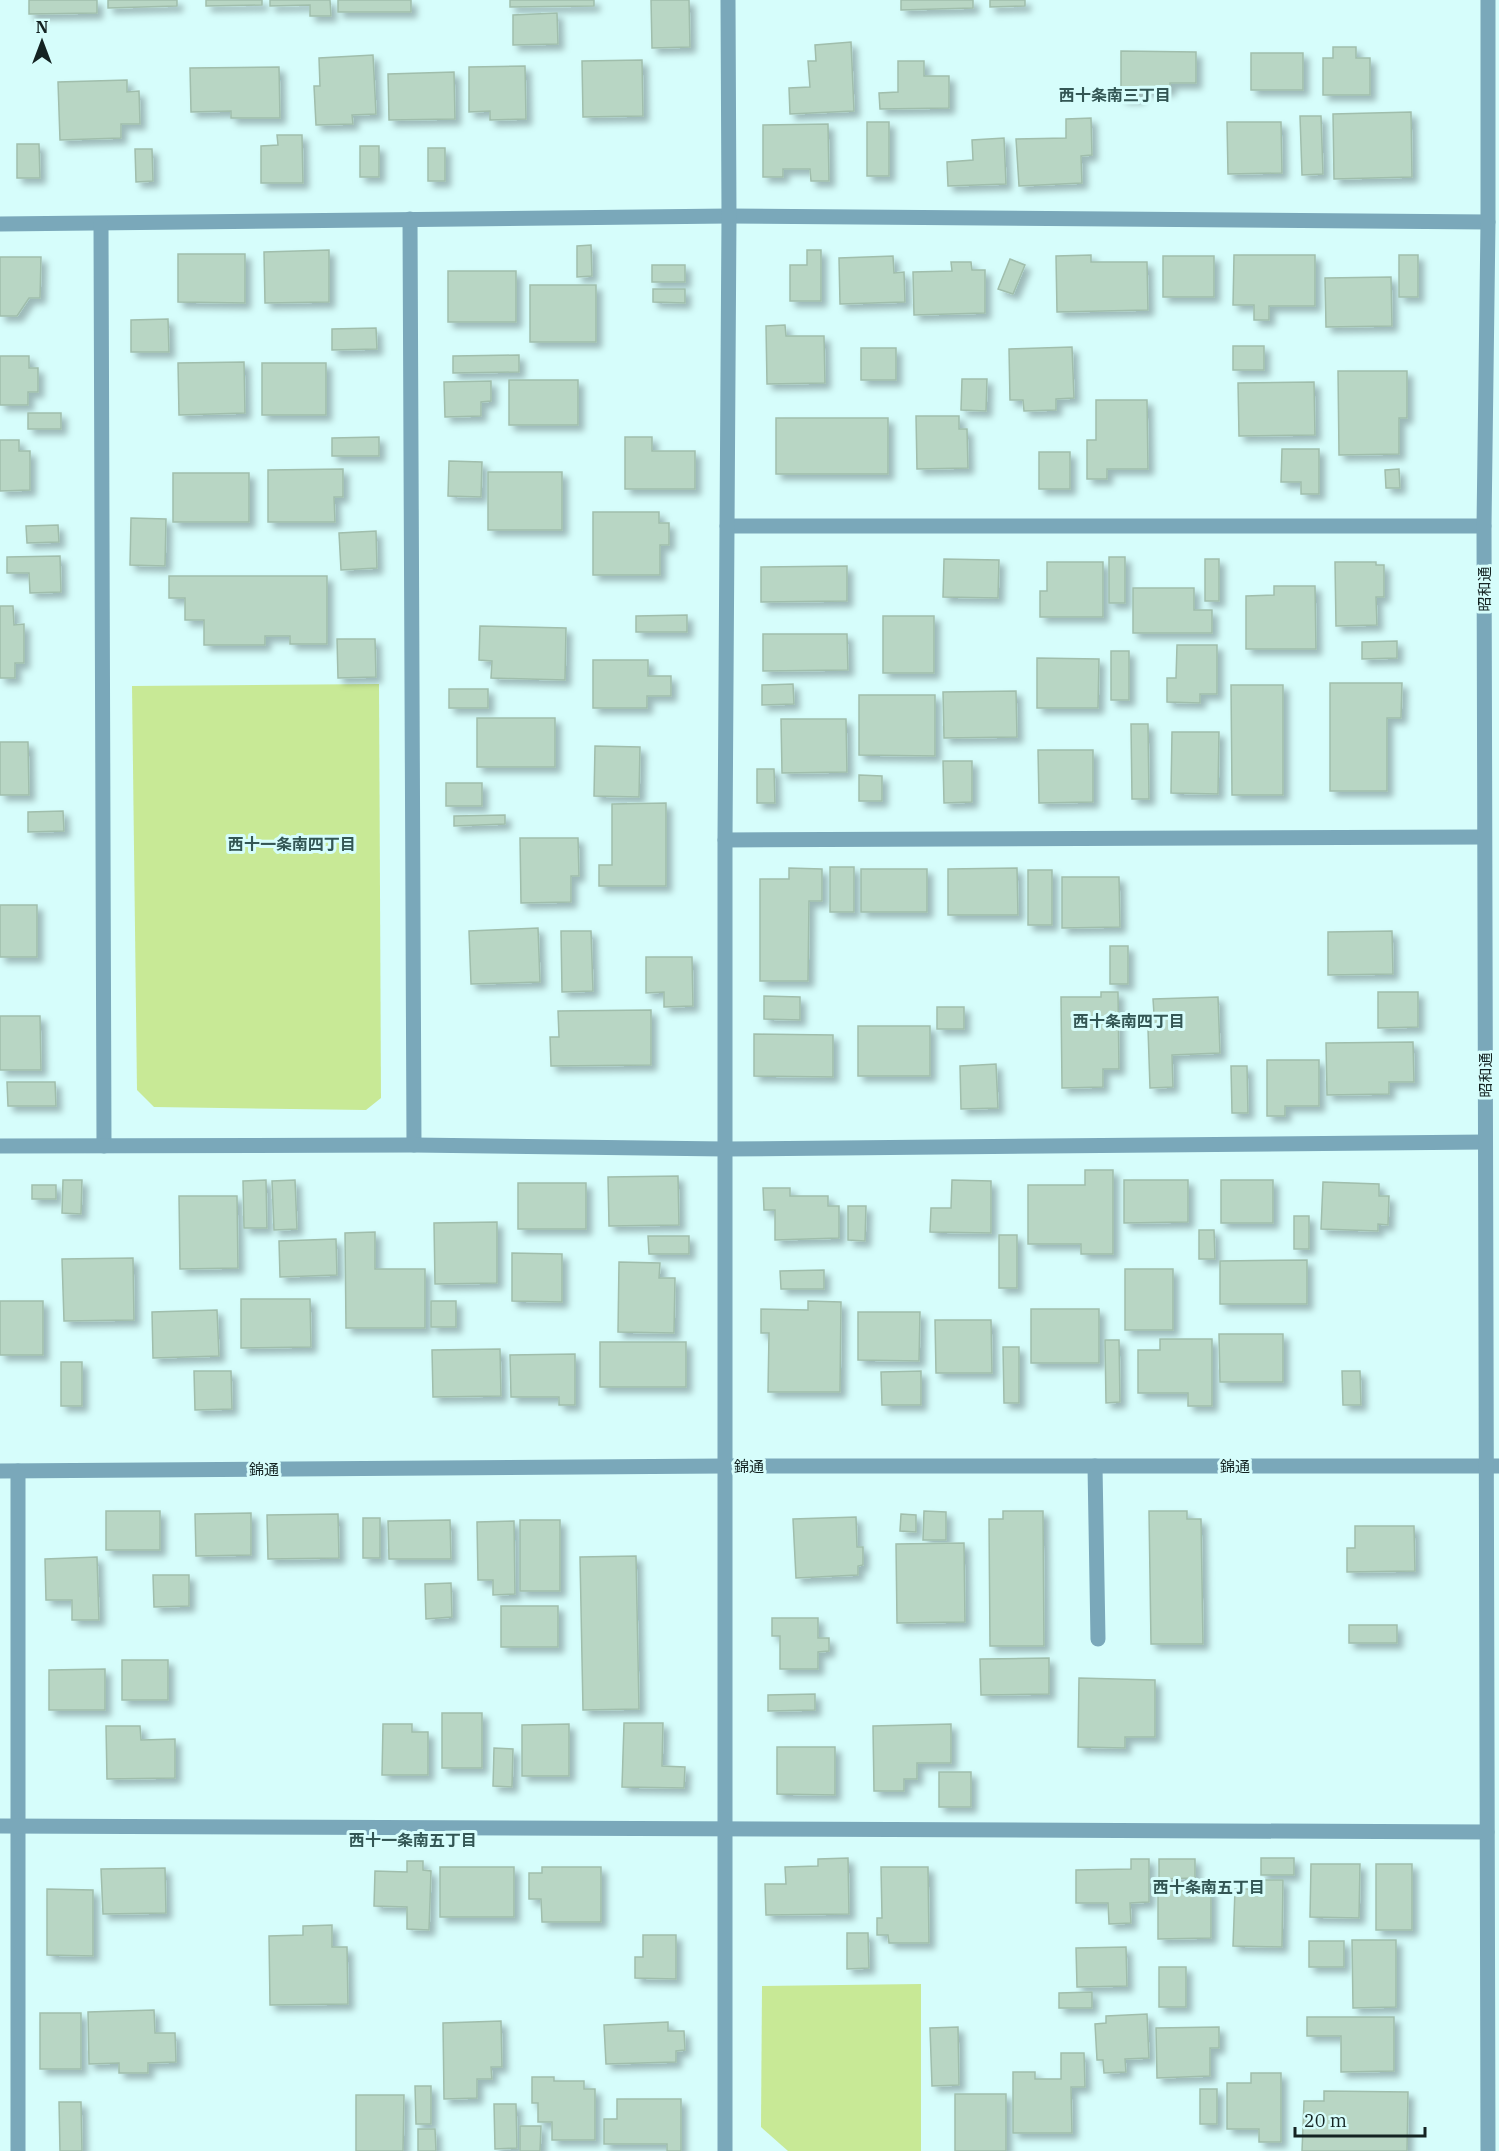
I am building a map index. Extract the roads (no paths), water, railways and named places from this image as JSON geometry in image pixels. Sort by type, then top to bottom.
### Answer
[{"type":"street","points":[[725,2151],[724,1466],[728,0]]},
{"type":"street","name":"昭和通","points":[[1488,0],[1494,55],[1488,222],[1484,526],[1491,633],[1484,837],[1485,1142],[1493,1466],[1487,1832],[1493,2069],[1488,2151]]},
{"type":"street","points":[[0,224],[729,216],[1488,222]]},
{"type":"street","points":[[410,219],[414,1145]]},
{"type":"street","points":[[101,224],[104,1146]]},
{"type":"street","points":[[727,526],[1484,526]]},
{"type":"street","points":[[725,840],[1484,837]]},
{"type":"street","points":[[0,1146],[414,1145],[725,1149],[1485,1142]]},
{"type":"street","name":"錦通","points":[[0,1471],[724,1466],[1493,1466]]},
{"type":"street","points":[[1095,1466],[1098,1638]]},
{"type":"street","points":[[18,1471],[18,2151]]},
{"type":"street","points":[[0,1826],[1487,1832]]},
{"type":"district","name":"西十条南三丁目","points":[[1115,95]]},
{"type":"district","name":"西十一条南四丁目","points":[[292,844]]},
{"type":"district","name":"西十条南四丁目","points":[[1129,1021]]},
{"type":"district","name":"西十一条南五丁目","points":[[413,1840]]},
{"type":"district","name":"西十条南五丁目","points":[[1209,1887]]}]
